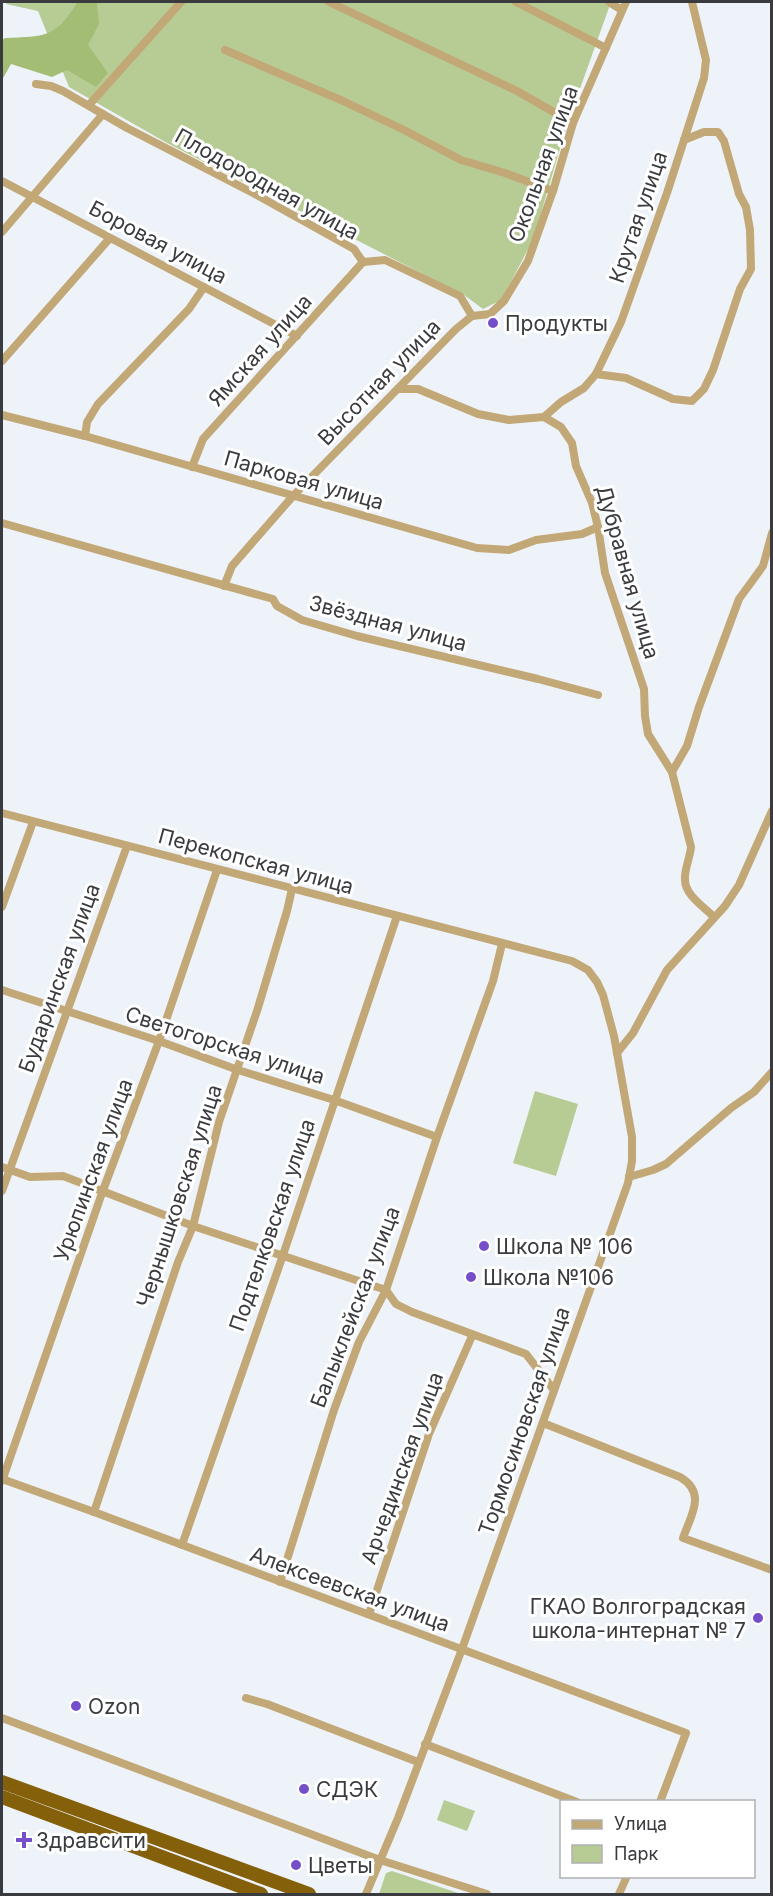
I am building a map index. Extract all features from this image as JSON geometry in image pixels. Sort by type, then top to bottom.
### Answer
[{"type":"highway","points":[[2,1782],[309,1894]]},
{"type":"highway","points":[[2,1797],[261,1894]]},
{"type":"street","points":[[89,105],[181,2]]},
{"type":"street","points":[[330,2],[517,91],[573,123]]},
{"type":"street","points":[[516,2],[606,48]]},
{"type":"street","points":[[609,2],[624,6]]},
{"type":"street","name":"Крутая улица","points":[[544,417],[561,402],[584,388],[596,374],[621,322],[701,89],[706,60],[692,2]]},
{"type":"street","name":"Окольная улица","points":[[472,316],[490,314],[504,301],[528,261],[553,191],[573,123],[624,6]]},
{"type":"street","points":[[225,50],[343,101],[461,160],[553,191]]},
{"type":"street","name":"Плодородная улица","points":[[36,84],[51,86],[63,91],[127,128],[255,194],[354,249],[363,262],[385,260],[460,296],[472,316]]},
{"type":"street","points":[[2,232],[103,114]]},
{"type":"street","points":[[596,374],[626,378],[673,399],[692,401],[704,389],[713,370],[740,289],[751,269],[750,230],[746,207],[739,194],[724,141],[718,132],[704,132],[684,140]]},
{"type":"street","name":"Боровая улица","points":[[2,181],[297,336]]},
{"type":"street","points":[[2,361],[110,238]]},
{"type":"street","name":"Ямская улица","points":[[192,467],[203,439],[363,262]]},
{"type":"street","points":[[85,436],[87,422],[98,404],[189,309],[204,287]]},
{"type":"street","name":"Высотная улица","points":[[224,586],[232,566],[293,496],[456,329],[472,316]]},
{"type":"street","points":[[398,389],[418,389],[478,414],[510,420],[544,417]]},
{"type":"street","name":"Парковая улица","points":[[2,415],[85,436],[477,548],[508,550],[536,540],[582,534],[598,527]]},
{"type":"street","name":"Дубравная улица","points":[[544,417],[561,427],[572,443],[576,466],[592,503],[605,573],[644,689],[648,734],[672,772],[691,848],[684,879],[688,892],[714,917]]},
{"type":"street","name":"Звёздная улица","points":[[2,523],[273,599],[277,606],[297,618],[357,636],[598,695]]},
{"type":"street","points":[[672,772],[687,746],[699,707],[740,599],[763,566],[771,533]]},
{"type":"street","points":[[617,1053],[633,1033],[667,970],[725,906],[739,885],[771,811]]},
{"type":"street","name":"Перекопская улица","points":[[2,813],[502,944]]},
{"type":"street","points":[[2,907],[33,822]]},
{"type":"street","name":"Бударинская улица","points":[[2,1191],[5,1168],[67,1011],[127,846]]},
{"type":"street","name":"Урюпинская улица","points":[[2,1480],[102,1192],[159,1041],[217,870]]},
{"type":"street","name":"Чернышковская улица","points":[[94,1512],[178,1262],[193,1226],[219,1122],[281,934],[292,889]]},
{"type":"street","name":"Подтелковская улица","points":[[182,1545],[283,1255],[396,916]]},
{"type":"street","name":"Тормосиновская улица","points":[[366,1894],[462,1649],[629,1177],[632,1161],[632,1137],[617,1053],[603,995],[597,982],[588,970],[572,961],[502,944]]},
{"type":"street","name":"Балыклейская улица","points":[[280,1582],[334,1410],[359,1342],[386,1290],[437,1137],[493,981],[502,944]]},
{"type":"street","name":"Светогорская улица","points":[[2,990],[334,1100],[437,1137]]},
{"type":"street","points":[[629,1177],[666,1164],[731,1108],[754,1092],[771,1072]]},
{"type":"street","points":[[5,1168],[30,1177],[63,1176],[193,1226],[386,1290],[396,1304],[472,1336],[526,1354],[554,1390]]},
{"type":"street","name":"Арчединская улица","points":[[369,1614],[429,1434],[472,1336]]},
{"type":"street","points":[[543,1423],[680,1477],[691,1484],[696,1503],[683,1538],[771,1570]]},
{"type":"street","name":"Алексеевская улица","points":[[2,1480],[94,1512],[686,1733],[661,1800]]},
{"type":"street","points":[[246,1698],[418,1762]]},
{"type":"street","points":[[2,1718],[380,1860],[487,1894]]},
{"type":"street","points":[[425,1744],[572,1800]]},
{"type":"street","points":[[619,1894],[626,1878]]},
{"type":"green space","points":[[8,2],[611,2],[567,125],[533,240],[501,300],[483,309],[464,295],[167,143],[69,87],[38,11],[6,4]]},
{"type":"green space","points":[[97,2],[99,24],[88,45],[108,73],[96,87],[67,70],[52,77],[11,64],[2,80],[2,40],[47,33],[62,23],[77,3]]},
{"type":"green space","points":[[535,1091],[578,1104],[556,1176],[513,1163]]},
{"type":"green space","points":[[444,1800],[475,1811],[467,1831],[437,1820]]},
{"type":"green space","points":[[392,1871],[461,1894],[379,1894],[386,1873]]},
{"type":"place","name":"Продукты","points":[[493,323]]},
{"type":"place","name":"Школа № 106","points":[[484,1246]]},
{"type":"place","name":"Школа №106","points":[[471,1277]]},
{"type":"place","name":"ГКАО Волгоградская школа-интернат № 7","points":[[758,1618]]},
{"type":"place","name":"Ozon","points":[[76,1706]]},
{"type":"place","name":"СДЭК","points":[[304,1789]]},
{"type":"place","name":"Здравсити","points":[[24,1840]]},
{"type":"place","name":"Цветы","points":[[296,1865]]}]
